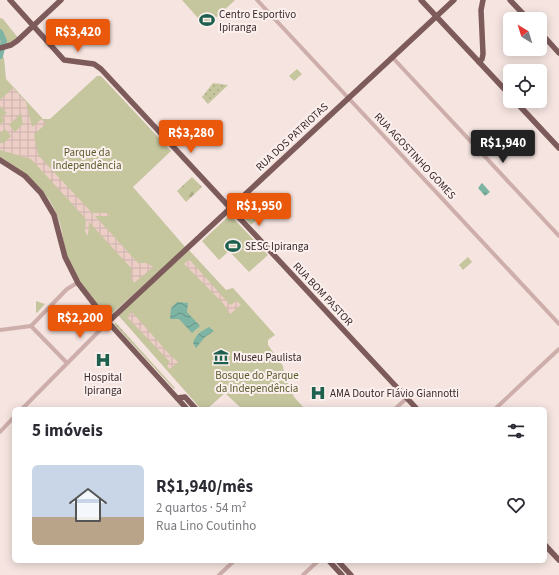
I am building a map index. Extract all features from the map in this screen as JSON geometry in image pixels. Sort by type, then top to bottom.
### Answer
[{"type":"main road","name":"RUA BOM PASTOR","points":[[10,0],[64,60],[94,64],[101,70],[415,407]]},
{"type":"main road","points":[[0,48],[8,46],[19,39],[61,0]]},
{"type":"main road","points":[[421,0],[473,55],[481,60],[503,87]]},
{"type":"main road","name":"RUA DOS PATRIOTAS","points":[[108,322],[454,0]]},
{"type":"main road","points":[[481,60],[483,47],[481,10],[483,0]]},
{"type":"main road","points":[[510,0],[521,12]]},
{"type":"main road","points":[[547,40],[559,53]]},
{"type":"main road","points":[[473,55],[478,55],[483,47]]},
{"type":"main road","points":[[522,108],[559,148]]},
{"type":"main road","points":[[0,160],[25,176],[41,193],[54,215],[65,257],[77,283],[108,322],[185,407]]},
{"type":"main road","points":[[177,398],[184,396],[194,407]]},
{"type":"main road","points":[[547,547],[559,560]]},
{"type":"main road","points":[[331,563],[342,575]]},
{"type":"main road","points":[[340,563],[352,575]]},
{"type":"street","name":"RUA AGOSTINHO GOMES","points":[[257,0],[559,324]]},
{"type":"street","points":[[393,58],[559,236]]},
{"type":"street","points":[[0,330],[31,326],[67,289],[77,283]]},
{"type":"street","points":[[24,407],[108,322]]},
{"type":"street","points":[[31,326],[67,363]]},
{"type":"street","points":[[497,407],[559,348]]},
{"type":"street","points":[[397,407],[407,398]]},
{"type":"street","points":[[0,432],[12,419]]},
{"type":"street","points":[[219,575],[232,563]]},
{"type":"street","points":[[303,575],[316,563]]},
{"type":"green space","name":"Centro Esportivo Ipiranga","points":[[182,0],[235,0],[206,27]]},
{"type":"green space","points":[[0,18],[3,19],[19,39],[0,47]]},
{"type":"green space","name":"Parque da Independência","points":[[0,53],[4,58],[6,79],[43,119],[50,119],[97,76],[101,76],[171,151],[133,187],[186,248],[108,317],[87,293],[73,273],[66,256],[60,224],[51,202],[37,184],[20,170],[0,157]]},
{"type":"green space","points":[[297,69],[302,74],[294,81],[289,76]]},
{"type":"green space","points":[[213,83],[228,85],[208,104],[202,97]]},
{"type":"green space","points":[[192,177],[202,187],[186,202],[177,191]]},
{"type":"green space","points":[[241,206],[247,213],[253,207],[261,216],[251,225],[237,210]]},
{"type":"green space","name":"SESC Ipiranga","points":[[230,215],[268,255],[249,272],[229,251],[219,260],[202,241]]},
{"type":"green space","name":"Bosque do Parque da Independência","points":[[189,250],[226,290],[233,288],[275,335],[268,340],[268,345],[283,366],[284,374],[294,397],[303,407],[240,407],[225,393],[209,407],[199,407],[118,315]]},
{"type":"green space","points":[[468,257],[472,262],[463,270],[459,265]]},
{"type":"green space","points":[[36,301],[45,304],[37,313],[36,312]]},
{"type":"green space","points":[[116,323],[175,388],[174,389],[114,324]]},
{"type":"shaded area","points":[[13,88],[26,102],[32,127],[42,119],[46,124],[34,134],[38,155],[92,213],[107,213],[110,216],[95,216],[138,263],[146,263],[153,267],[134,283],[131,277],[132,269],[89,222],[88,236],[85,232],[86,219],[31,159],[0,150],[0,143],[4,143],[11,136],[5,129],[0,133],[0,125],[5,120],[2,117],[7,113],[0,106],[0,100]],"holes":[[[21,113],[23,124],[15,132],[9,125]]]},
{"type":"shaded area","points":[[189,259],[230,305],[237,301],[241,305],[230,314],[223,303],[184,264]]},
{"type":"shaded area","points":[[132,312],[169,354],[178,362],[170,369],[167,366],[170,362],[127,317]]},
{"type":"water","points":[[482,183],[490,192],[485,196],[478,188]]},
{"type":"water","points":[[177,302],[188,303],[187,312],[200,326],[192,333],[179,319],[170,319],[171,308]]},
{"type":"water","points":[[209,327],[214,331],[205,337],[196,348],[193,343],[196,337]]},
{"type":"waterway","points":[[0,32],[4,41],[0,56]]},
{"type":"place","name":"Centro Esportivo Ipiranga","points":[[207,20]]},
{"type":"place","name":"SESC Ipiranga","points":[[233,246]]},
{"type":"place","name":"Museu Paulista","points":[[221,357]]},
{"type":"place","name":"Hospital Ipiranga","points":[[103,360]]},
{"type":"place","name":"AMA Doutor Flávio Giannotti","points":[[318,393]]}]
